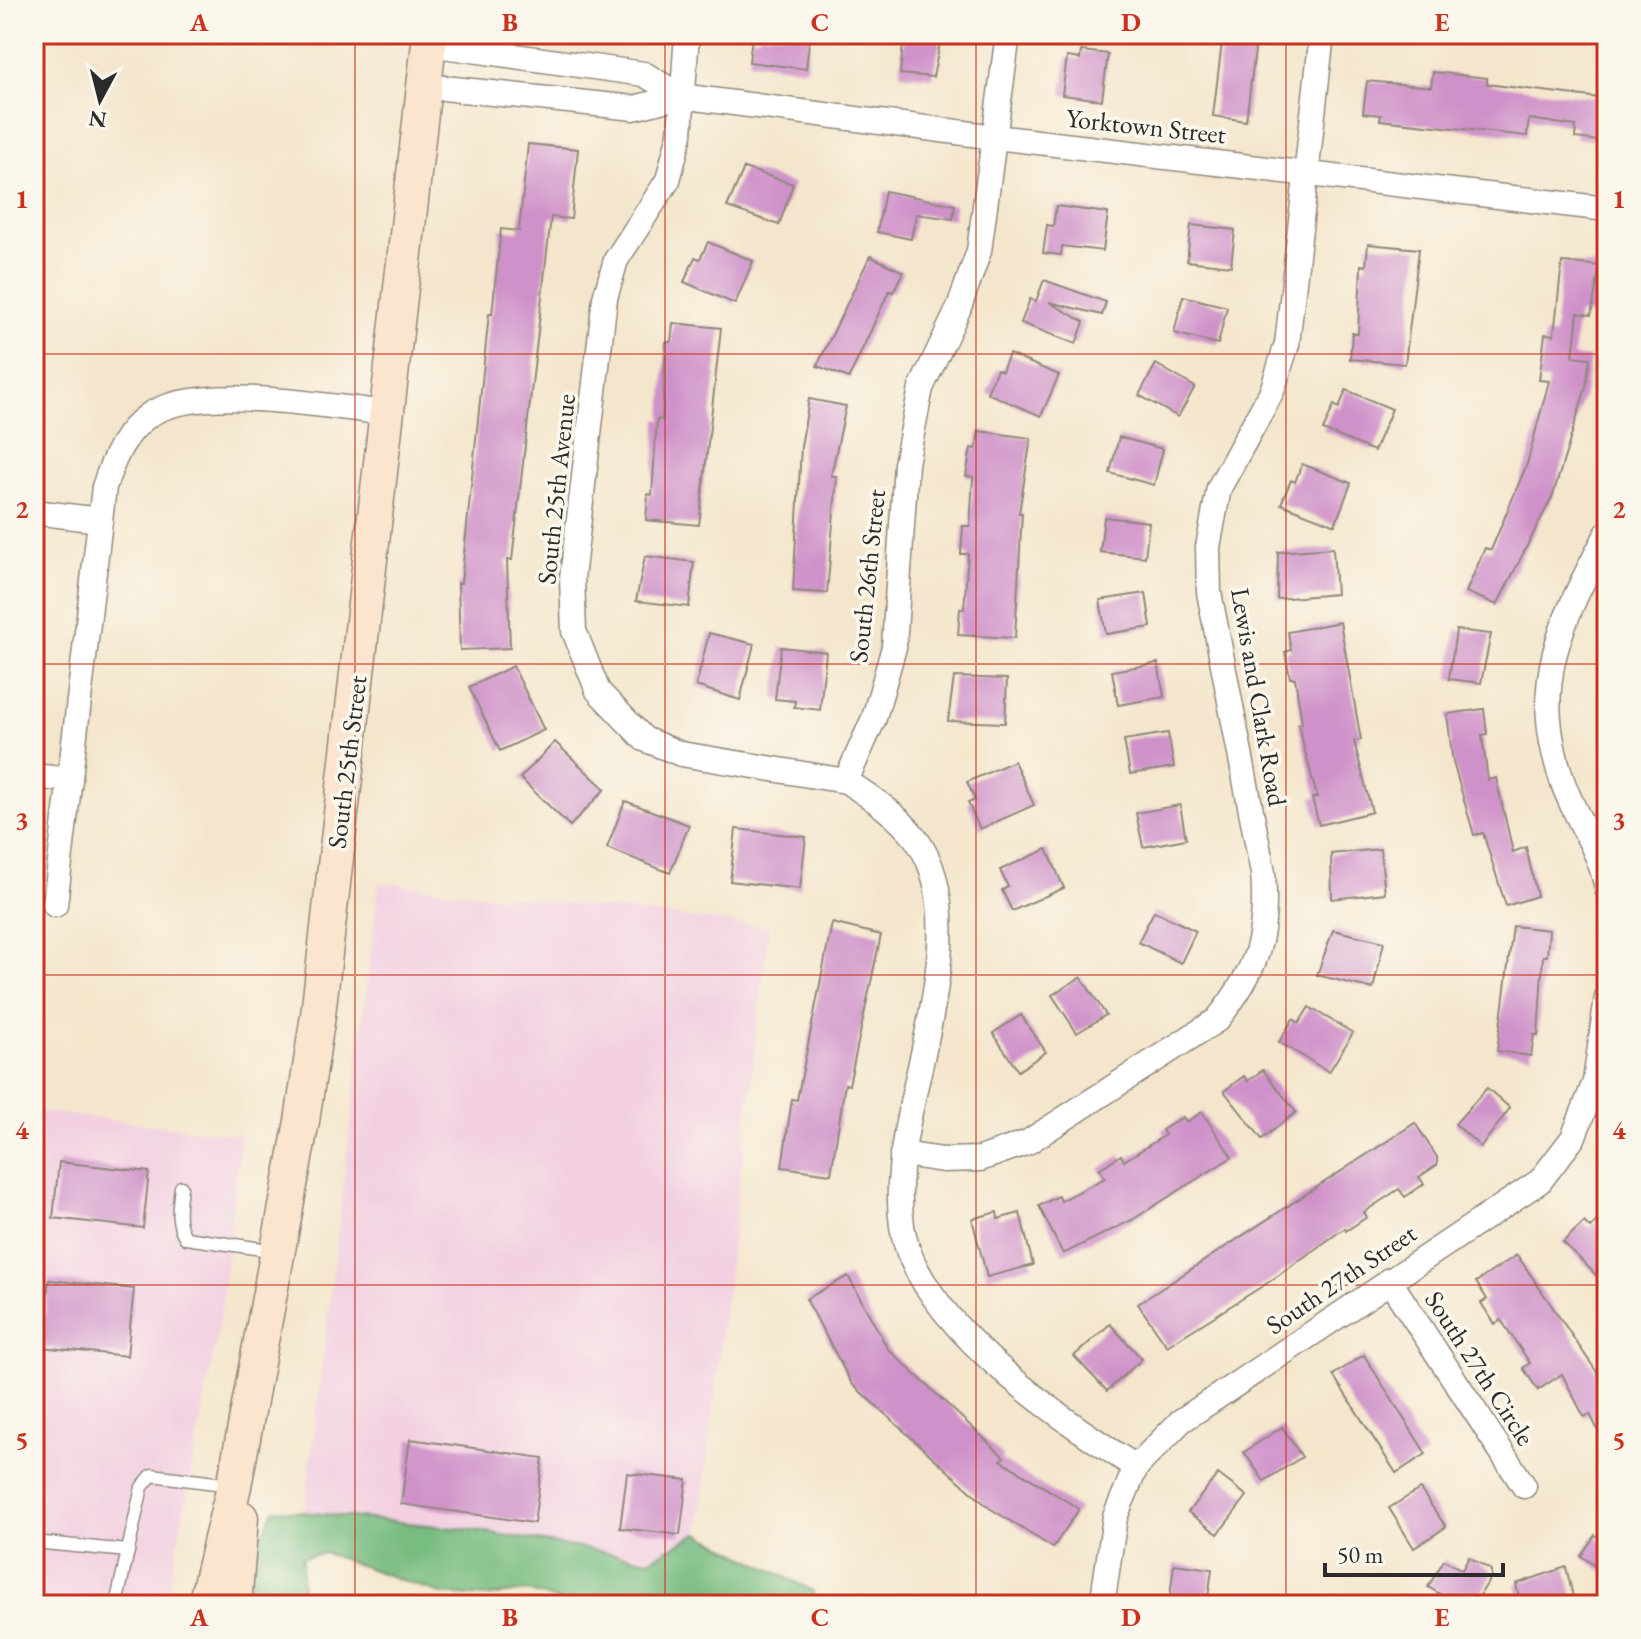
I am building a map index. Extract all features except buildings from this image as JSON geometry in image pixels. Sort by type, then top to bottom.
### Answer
[{"type":"street","name":"South 25th Avenue","points":[[687,34],[680,96],[680,134],[668,180],[616,260],[605,298],[572,578],[574,631],[598,691],[644,739],[694,757],[846,781]]},
{"type":"street","name":"South 26th Street","points":[[846,781],[874,718],[894,647],[909,449],[921,388],[958,310],[979,251],[1008,34]]},
{"type":"street","name":"Lewis and Clark Road","points":[[902,1154],[943,1160],[980,1159],[1028,1142],[1217,1020],[1240,991],[1257,961],[1266,915],[1263,873],[1212,605],[1208,547],[1219,488],[1272,391],[1287,344],[1322,34]]},
{"type":"street","name":"Yorktown Street","points":[[430,39],[644,74],[680,96]]},
{"type":"street","name":"South 25th Street","points":[[205,1605],[234,1486],[279,1251],[318,1015],[430,39]]},
{"type":"street","name":"Yorktown Street","points":[[425,86],[634,108],[680,96],[995,137],[1607,209]]},
{"type":"street","points":[[55,905],[104,487],[114,457],[130,432],[150,414],[212,398],[388,413]]},
{"type":"street","points":[[34,512],[100,520]]},
{"type":"street","points":[[1607,534],[1569,607],[1547,676],[1550,737],[1564,785],[1602,862],[1607,889]]},
{"type":"street","points":[[34,776],[70,780]]},
{"type":"street","points":[[846,781],[872,798],[917,840],[939,896],[942,930],[938,971],[902,1154],[899,1196],[909,1252],[929,1289],[968,1336],[1031,1395],[1136,1467]]},
{"type":"street","name":"South 27th Street","points":[[1102,1605],[1115,1517],[1136,1467],[1181,1421],[1540,1181],[1573,1138],[1595,1082],[1607,997]]},
{"type":"street","name":"South 27th Circle","points":[[1389,1280],[1524,1486]]},
{"type":"street","name":"South 25th Street","points":[[234,1486],[241,1539],[234,1605]]},
{"type":"lane","points":[[181,1187],[178,1214],[180,1231],[186,1238],[279,1251]]},
{"type":"lane","points":[[116,1605],[142,1487],[152,1475],[234,1486]]},
{"type":"lane","points":[[34,1542],[128,1551]]},
{"type":"shaded area","points":[[379,882],[769,927],[694,1572],[303,1526]]},
{"type":"shaded area","points":[[34,1111],[241,1135],[220,1320],[166,1605],[34,1605]]},
{"type":"green space","points":[[274,1509],[474,1530],[649,1560],[698,1533],[813,1591],[814,1605],[723,1605],[661,1598],[648,1605],[573,1605],[527,1591],[485,1597],[441,1594],[325,1553],[302,1557],[302,1605],[247,1605],[255,1552]]}]
